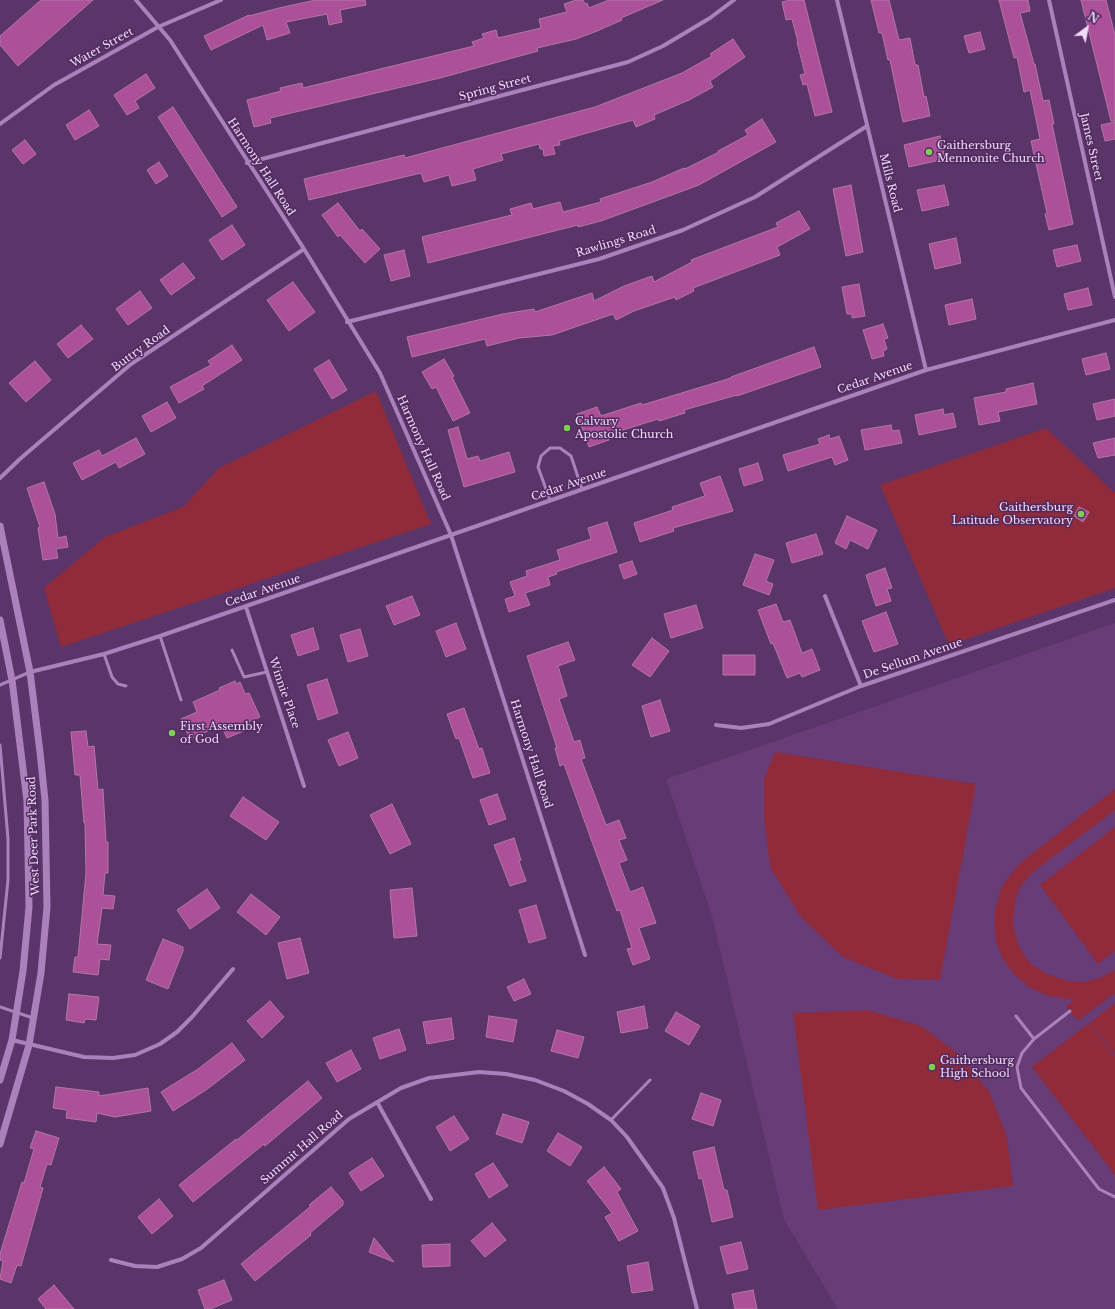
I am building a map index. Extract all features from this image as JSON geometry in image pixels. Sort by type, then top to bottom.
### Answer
[{"type":"street","name":"Harmony Hall Road","points":[[136,0],[170,40],[247,163],[304,249],[347,322],[380,373],[451,535],[585,955]]},
{"type":"street","name":"Water Street","points":[[0,124],[54,85],[158,27],[221,0]]},
{"type":"street","name":"Spring Street","points":[[247,163],[628,62],[663,46],[710,18],[734,0]]},
{"type":"street","name":"Mills Road","points":[[837,0],[926,370]]},
{"type":"street","name":"James Street","points":[[1049,0],[1115,297]]},
{"type":"street","name":"Rawlings Road","points":[[347,322],[599,259],[683,230],[755,197],[867,126]]},
{"type":"street","name":"Buttry Road","points":[[0,478],[21,458],[131,364],[304,249]]},
{"type":"street","name":"Cedar Avenue","points":[[30,672],[104,654],[160,636],[926,370],[1115,320]]},
{"type":"street","name":"West Deer Park Road","points":[[0,526],[30,672],[45,800],[48,908],[41,973],[29,1045],[0,1144]]},
{"type":"street","points":[[825,596],[861,686]]},
{"type":"street","name":"De Sellum Avenue","points":[[716,725],[742,728],[769,724],[861,686],[1115,600]]},
{"type":"street","name":"Winnie Place","points":[[246,607],[304,786]]},
{"type":"street","name":"West Deer Park Road","points":[[0,620],[12,680],[27,801],[29,899],[23,970],[12,1040],[0,1080]]},
{"type":"street","points":[[12,1040],[29,1045],[95,1058],[113,1058],[141,1053],[160,1044],[177,1032],[233,969]]},
{"type":"street","name":"Summit Hall Road","points":[[111,1260],[134,1266],[157,1267],[182,1258],[201,1248],[349,1119],[401,1088],[429,1078],[479,1072],[506,1074],[535,1080],[564,1091],[588,1104],[611,1120],[628,1137],[663,1188],[674,1218],[697,1309]]},
{"type":"street","points":[[377,1102],[431,1199]]},
{"type":"lane","points":[[550,500],[538,467],[541,456],[550,448],[560,448],[571,456],[582,489]]},
{"type":"lane","points":[[160,636],[181,700]]},
{"type":"lane","points":[[232,650],[244,677],[249,678],[267,672]]},
{"type":"lane","points":[[104,654],[112,677],[118,684],[126,686]]},
{"type":"lane","points":[[0,684],[30,672]]},
{"type":"lane","points":[[0,745],[8,839],[8,880],[0,958]]},
{"type":"lane","points":[[0,1007],[34,1018]]},
{"type":"lane","points":[[1070,1011],[1034,1039],[1022,1053],[1017,1067],[1021,1088],[1099,1189],[1115,1197]]},
{"type":"lane","points":[[1016,1016],[1034,1039]]},
{"type":"lane","points":[[611,1120],[650,1080]]},
{"type":"shaded area","points":[[376,391],[431,524],[61,647],[44,588],[105,537],[183,507],[219,468]]},
{"type":"shaded area","name":"Gaithersburg Latitude Observatory","points":[[1046,428],[1115,493],[1115,588],[949,645],[880,485]]},
{"type":"shaded area","name":"Gaithersburg High School","points":[[1115,623],[1115,1309],[838,1309],[784,1219],[712,916],[666,779]]},
{"type":"shaded area","points":[[775,752],[976,784],[940,980],[897,979],[843,957],[801,917],[770,867],[764,815],[764,779]]},
{"type":"shaded area","points":[[1115,789],[1115,810],[1033,872],[1019,888],[1015,904],[1013,924],[1019,947],[1031,964],[1045,973],[1068,981],[1085,982],[1102,977],[1115,970],[1115,993],[1078,1021],[1066,1006],[1074,1000],[1048,996],[1029,987],[1013,973],[1003,959],[996,942],[994,924],[995,910],[1002,886],[1019,864]]},
{"type":"shaded area","points":[[1115,827],[1115,951],[1098,964],[1040,885]]},
{"type":"shaded area","points":[[1115,1003],[1115,1054],[1090,1023]]},
{"type":"shaded area","points":[[868,1010],[921,1026],[960,1055],[990,1093],[1007,1137],[1013,1186],[818,1210],[793,1013]]},
{"type":"shaded area","points":[[1089,1023],[1115,1056],[1115,1175],[1032,1067]]},
{"type":"building","points":[[41,0],[93,0],[18,66],[0,45],[0,36]]},
{"type":"building","points":[[316,0],[365,0],[366,5],[340,10],[342,22],[329,25],[327,14],[286,22],[290,33],[267,40],[263,25],[211,50],[204,36],[249,15]]},
{"type":"building","points":[[576,0],[583,0],[585,4],[587,3],[589,8],[609,0],[663,0],[621,18],[622,20],[597,31],[576,39],[537,48],[538,51],[440,78],[270,118],[271,123],[254,127],[247,100],[281,91],[280,88],[302,83],[303,88],[474,46],[472,42],[484,38],[482,34],[496,30],[498,38],[541,28],[539,19],[567,12],[564,4]]},
{"type":"building","points":[[790,0],[804,0],[832,112],[815,116],[807,84],[803,85],[800,75],[805,74],[798,42],[792,19],[786,20],[782,2]]},
{"type":"building","points":[[871,0],[889,0],[899,40],[910,38],[915,65],[918,65],[924,97],[926,96],[930,116],[903,122],[890,60],[888,60],[882,33],[879,33]]},
{"type":"building","points":[[999,0],[1028,0],[1030,11],[1020,13],[1035,64],[1043,101],[1049,100],[1054,124],[1052,124],[1073,224],[1049,230],[1045,214],[1047,213],[1031,141],[1040,139],[1030,90],[1024,92],[1017,57],[1014,58]]},
{"type":"building","points":[[1081,0],[1106,0],[1115,35],[1115,121],[1111,121]]},
{"type":"building","points":[[980,32],[985,49],[969,53],[964,36]]},
{"type":"building","points":[[733,39],[745,57],[710,81],[713,87],[689,100],[654,115],[655,119],[636,127],[633,120],[559,141],[560,145],[553,146],[555,154],[544,156],[543,149],[540,149],[539,144],[501,154],[503,160],[473,169],[476,180],[452,186],[449,175],[424,182],[421,173],[309,200],[304,179],[404,155],[405,158],[595,107],[682,73],[712,56],[710,54]]},
{"type":"building","points":[[146,74],[155,88],[135,101],[139,108],[127,115],[114,95]]},
{"type":"building","points":[[173,107],[237,207],[222,217],[158,117]]},
{"type":"building","points":[[89,110],[99,126],[75,140],[66,125]]},
{"type":"building","points":[[762,119],[776,142],[699,185],[601,221],[578,227],[578,225],[428,263],[422,237],[512,215],[510,209],[531,203],[533,209],[560,202],[563,212],[601,202],[600,199],[652,182],[684,168],[685,169],[719,152],[718,151],[748,135],[745,130]]},
{"type":"building","points":[[1115,122],[1115,139],[1105,141],[1101,125]]},
{"type":"building","points":[[940,136],[945,159],[909,167],[904,145]]},
{"type":"building","points":[[25,140],[36,154],[23,164],[12,150]]},
{"type":"building","points":[[159,162],[168,176],[156,184],[147,170]]},
{"type":"building","points":[[851,185],[863,252],[846,256],[833,189]]},
{"type":"building","points":[[944,185],[949,205],[922,211],[917,190]]},
{"type":"building","points":[[338,203],[360,231],[362,229],[380,249],[365,263],[340,235],[338,237],[322,215]]},
{"type":"building","points":[[799,211],[810,229],[777,247],[780,255],[693,288],[694,291],[676,300],[675,297],[634,311],[616,320],[613,314],[552,335],[519,338],[487,346],[485,339],[412,357],[407,337],[503,314],[534,309],[535,312],[592,293],[594,301],[624,286],[652,276],[654,282],[692,262],[691,260],[778,227],[776,223]]},
{"type":"building","points":[[232,225],[245,245],[222,260],[209,240]]},
{"type":"building","points":[[956,238],[961,263],[935,269],[929,244]]},
{"type":"building","points":[[1077,245],[1081,261],[1057,267],[1053,250]]},
{"type":"building","points":[[404,250],[410,276],[391,281],[384,255]]},
{"type":"building","points":[[183,263],[195,278],[171,295],[160,280]]},
{"type":"building","points":[[293,282],[315,312],[289,331],[267,300]]},
{"type":"building","points":[[859,284],[865,316],[852,318],[852,314],[847,314],[842,287]]},
{"type":"building","points":[[1088,288],[1092,305],[1068,310],[1064,294]]},
{"type":"building","points":[[140,291],[152,308],[128,325],[116,309]]},
{"type":"building","points":[[972,299],[976,319],[949,325],[945,305]]},
{"type":"building","points":[[883,324],[888,338],[884,339],[887,349],[883,351],[884,356],[872,359],[863,330]]},
{"type":"building","points":[[81,325],[93,339],[68,358],[57,344]]},
{"type":"building","points":[[232,345],[242,360],[202,386],[204,389],[179,403],[170,387],[211,365],[208,361]]},
{"type":"building","points":[[814,347],[821,367],[737,396],[684,410],[685,413],[659,421],[658,419],[607,435],[609,440],[589,447],[577,414],[597,407],[601,416],[641,403],[642,405],[731,378]]},
{"type":"building","points":[[1106,353],[1110,369],[1086,375],[1082,359]]},
{"type":"building","points":[[444,359],[454,376],[452,377],[470,413],[453,421],[436,387],[432,389],[422,372]]},
{"type":"building","points":[[329,360],[347,390],[332,399],[314,369]]},
{"type":"building","points":[[35,361],[51,380],[26,402],[9,383]]},
{"type":"building","points":[[1033,383],[1037,404],[998,412],[1000,421],[979,425],[974,398],[1006,392],[1006,389]]},
{"type":"building","points":[[1115,399],[1115,416],[1097,420],[1093,404]]},
{"type":"building","points":[[167,402],[176,418],[151,432],[142,416]]},
{"type":"building","points":[[943,409],[944,415],[953,413],[956,427],[919,435],[915,415]]},
{"type":"building","points":[[891,425],[892,431],[899,430],[902,443],[865,450],[861,430]]},
{"type":"building","points":[[458,427],[467,459],[478,456],[480,461],[509,452],[515,472],[464,487],[448,430]]},
{"type":"building","points":[[829,435],[830,439],[839,436],[848,460],[835,465],[832,457],[788,471],[783,455],[820,444],[818,439]]},
{"type":"building","points":[[136,438],[145,454],[119,468],[116,462],[82,480],[73,463],[99,450],[102,456]]},
{"type":"building","points":[[1115,438],[1115,455],[1098,458],[1093,443]]},
{"type":"building","points":[[758,463],[763,480],[744,486],[739,469]]},
{"type":"building","points":[[720,476],[733,511],[673,528],[674,531],[640,542],[634,523],[673,510],[672,507],[705,496],[700,483]]},
{"type":"building","points":[[44,482],[55,514],[58,538],[66,536],[68,547],[56,549],[58,558],[43,560],[38,528],[40,527],[27,488]]},
{"type":"building","name":"Gaithersburg Latitude Observatory","points":[[1079,507],[1089,512],[1083,522],[1074,516]]},
{"type":"building","points":[[847,516],[877,530],[868,549],[850,540],[846,549],[835,543]]},
{"type":"building","points":[[607,522],[617,552],[556,572],[557,574],[548,577],[550,585],[525,593],[530,605],[509,612],[505,599],[515,596],[510,582],[527,576],[526,571],[560,560],[557,550],[591,539],[588,528]]},
{"type":"building","points":[[816,534],[823,554],[792,563],[786,543]]},
{"type":"building","points":[[755,554],[774,560],[766,581],[773,584],[769,595],[743,585]]},
{"type":"building","points":[[632,561],[637,574],[624,579],[619,565]]},
{"type":"building","points":[[885,568],[892,588],[887,589],[891,601],[876,606],[866,575]]},
{"type":"building","points":[[412,596],[420,615],[394,625],[386,606]]},
{"type":"building","points":[[776,604],[783,622],[790,620],[802,653],[812,649],[820,670],[802,677],[800,673],[787,678],[773,643],[771,644],[758,610]]},
{"type":"building","points":[[696,605],[703,628],[671,638],[664,614]]},
{"type":"building","points":[[886,612],[898,644],[874,652],[862,621]]},
{"type":"building","points":[[456,623],[466,649],[446,657],[436,631]]},
{"type":"building","points":[[313,628],[319,649],[298,656],[291,635]]},
{"type":"building","points":[[360,629],[368,656],[348,662],[340,635]]},
{"type":"building","points":[[652,638],[669,651],[650,677],[632,665]]},
{"type":"building","points":[[568,642],[575,660],[558,666],[567,696],[559,699],[574,742],[580,740],[585,758],[581,759],[606,825],[619,820],[626,838],[619,840],[627,860],[619,863],[630,892],[643,887],[656,923],[639,928],[650,959],[633,965],[627,949],[632,948],[620,910],[617,911],[564,764],[560,766],[555,748],[557,748],[527,656]]},
{"type":"building","points":[[723,655],[755,655],[755,675],[723,675]]},
{"type":"building","points":[[327,679],[338,713],[318,720],[307,685]]},
{"type":"building","points":[[235,681],[236,684],[240,682],[245,694],[249,693],[260,717],[248,722],[251,728],[227,738],[221,725],[190,739],[181,719],[197,712],[193,702],[220,690],[219,688]]},
{"type":"building","points":[[660,700],[670,731],[651,737],[642,706]]},
{"type":"building","points":[[464,708],[479,749],[482,748],[490,773],[473,778],[459,738],[456,739],[447,714]]},
{"type":"building","points":[[86,731],[88,747],[94,746],[98,790],[103,789],[106,842],[108,842],[108,873],[105,873],[103,895],[115,896],[113,909],[102,908],[97,944],[111,945],[109,960],[100,959],[98,975],[73,972],[75,957],[78,957],[86,873],[85,823],[80,775],[75,775],[71,732]]},
{"type":"building","points":[[348,732],[358,758],[339,766],[328,740]]},
{"type":"building","points":[[497,794],[506,819],[489,825],[480,800]]},
{"type":"building","points":[[243,797],[279,822],[266,840],[230,816]]},
{"type":"building","points":[[392,804],[411,844],[390,854],[370,815]]},
{"type":"building","points":[[514,838],[521,860],[519,861],[526,881],[510,886],[494,845]]},
{"type":"building","points":[[412,888],[417,936],[394,938],[390,890]]},
{"type":"building","points":[[207,889],[220,908],[190,929],[177,910]]},
{"type":"building","points":[[251,894],[280,917],[266,935],[237,912]]},
{"type":"building","points":[[536,905],[546,938],[529,943],[519,910]]},
{"type":"building","points":[[300,938],[309,973],[287,979],[278,943]]},
{"type":"building","points":[[163,939],[183,947],[183,951],[168,989],[146,980]]},
{"type":"building","points":[[524,979],[531,994],[514,1001],[507,987]]},
{"type":"building","points":[[69,994],[99,997],[96,1020],[85,1019],[84,1023],[66,1020]]},
{"type":"building","points":[[270,1001],[284,1017],[262,1038],[247,1021]]},
{"type":"building","points":[[644,1006],[648,1028],[621,1033],[617,1012]]},
{"type":"building","points":[[676,1012],[700,1026],[689,1045],[665,1031]]},
{"type":"building","points":[[489,1016],[517,1020],[513,1042],[486,1037]]},
{"type":"building","points":[[451,1018],[454,1039],[427,1044],[423,1022]]},
{"type":"building","points":[[399,1029],[406,1050],[380,1059],[373,1038]]},
{"type":"building","points":[[557,1030],[584,1037],[578,1058],[551,1051]]},
{"type":"building","points":[[232,1043],[245,1060],[206,1090],[173,1111],[161,1092],[198,1069]]},
{"type":"building","points":[[351,1050],[361,1069],[337,1082],[326,1063]]},
{"type":"building","points":[[308,1081],[322,1098],[265,1146],[264,1144],[193,1202],[179,1185],[236,1139],[237,1140]]},
{"type":"building","points":[[56,1087],[99,1092],[99,1096],[148,1088],[151,1111],[115,1117],[97,1113],[96,1122],[66,1118],[67,1110],[53,1108]]},
{"type":"building","points":[[701,1093],[721,1100],[713,1126],[692,1119]]},
{"type":"building","points":[[503,1114],[529,1122],[522,1143],[496,1134]]},
{"type":"building","points":[[454,1116],[469,1139],[450,1151],[436,1127]]},
{"type":"building","points":[[36,1131],[59,1138],[51,1165],[47,1164],[40,1187],[43,1188],[21,1266],[17,1265],[11,1283],[0,1279],[3,1261],[0,1260],[0,1254],[22,1182],[24,1183],[34,1149],[30,1148]]},
{"type":"building","points":[[558,1133],[582,1147],[570,1166],[547,1151]]},
{"type":"building","points":[[714,1147],[724,1190],[727,1190],[733,1217],[712,1222],[702,1178],[699,1179],[693,1152]]},
{"type":"building","points":[[372,1158],[384,1176],[361,1191],[349,1173]]},
{"type":"building","points":[[493,1163],[508,1186],[489,1198],[475,1174]]},
{"type":"building","points":[[604,1167],[621,1189],[617,1192],[638,1231],[619,1241],[605,1217],[612,1213],[587,1181]]},
{"type":"building","points":[[331,1187],[343,1201],[343,1205],[310,1233],[311,1235],[255,1281],[241,1264],[311,1206],[309,1205]]},
{"type":"building","points":[[159,1199],[173,1216],[152,1234],[138,1217]]},
{"type":"building","points":[[492,1223],[506,1240],[485,1257],[471,1241]]},
{"type":"building","points":[[374,1238],[394,1262],[369,1252]]},
{"type":"building","points":[[741,1242],[748,1269],[727,1274],[720,1247]]},
{"type":"building","points":[[450,1244],[450,1266],[423,1267],[422,1245]]},
{"type":"building","points":[[648,1262],[653,1290],[632,1293],[627,1266]]},
{"type":"building","points":[[224,1280],[232,1300],[210,1309],[205,1309],[198,1290]]},
{"type":"building","points":[[54,1285],[74,1309],[46,1309],[38,1299]]},
{"type":"building","points":[[753,1290],[757,1309],[735,1309],[732,1294]]},
{"type":"place","name":"Gaithersburg Mennonite Church","points":[[929,152]]},
{"type":"place","name":"Calvary Apostolic Church","points":[[567,428]]},
{"type":"place","name":"Gaithersburg Latitude Observatory","points":[[1081,514]]},
{"type":"place","name":"First Assembly of God","points":[[172,733]]},
{"type":"place","name":"Gaithersburg High School","points":[[932,1067]]}]
